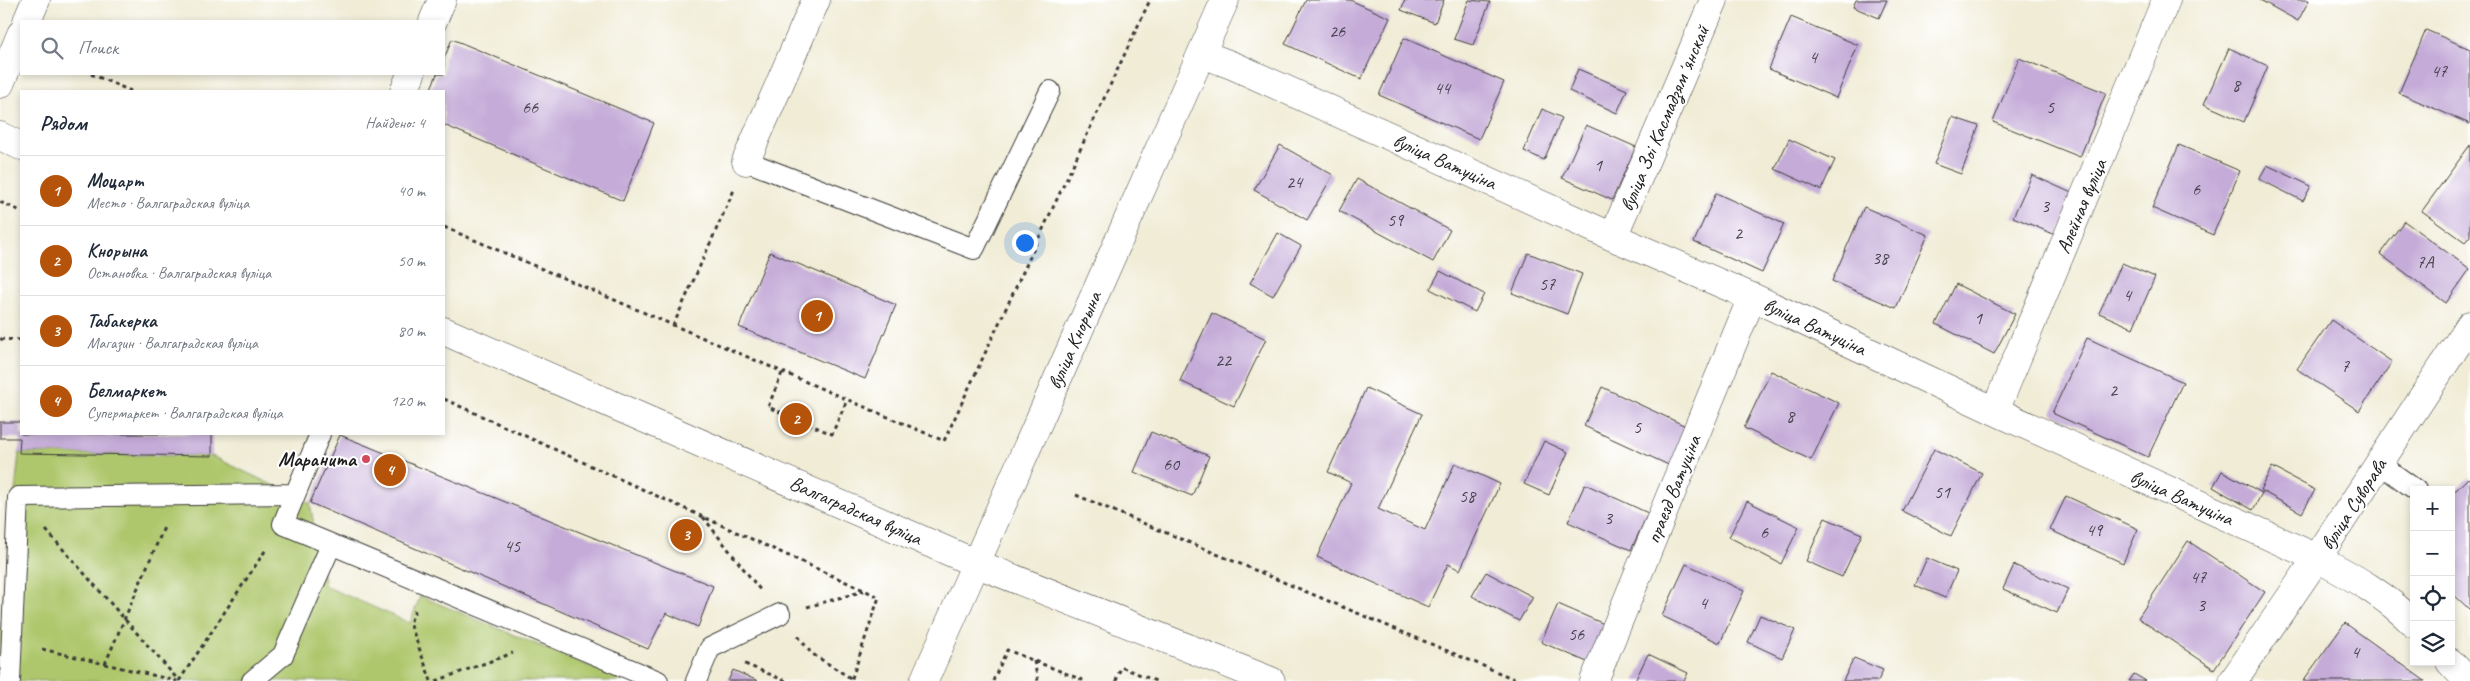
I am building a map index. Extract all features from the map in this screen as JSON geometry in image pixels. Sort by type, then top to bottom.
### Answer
[{"type":"street","points":[[27,20],[36,0]]},
{"type":"street","points":[[433,20],[442,0]]},
{"type":"street","points":[[746,161],[816,0]]},
{"type":"street","name":"вуліца Кнорына","points":[[924,681],[1226,0]]},
{"type":"street","name":"вуліца Зоі Касмадзямʼянскай","points":[[1614,237],[1714,0]]},
{"type":"street","name":"Алейная вуліца","points":[[1995,411],[2166,0]]},
{"type":"street","points":[[0,84],[20,36]]},
{"type":"street","name":"вуліца Ватуціна","points":[[1202,54],[1234,66],[1614,237],[1752,296],[1995,411],[2317,558],[2360,580],[2398,608],[2411,621]]},
{"type":"street","points":[[404,90],[411,75]]},
{"type":"street","points":[[0,136],[20,146]]},
{"type":"street","name":"праезд Ватуціна","points":[[1594,681],[1752,296]]},
{"type":"street","name":"вуліца Суворава","points":[[2233,681],[2380,464],[2470,325]]},
{"type":"street","name":"Валгаградская вуліца","points":[[445,331],[976,563],[1271,681]]},
{"type":"street","points":[[2454,666],[2468,681]]},
{"type":"lane","points":[[746,161],[974,249],[1050,91]]},
{"type":"lane","points":[[320,435],[283,524],[658,681]]},
{"type":"lane","points":[[2380,464],[2410,486]]},
{"type":"lane","points":[[10,681],[18,497],[295,494]]},
{"type":"lane","points":[[252,681],[283,655],[331,545]]},
{"type":"lane","points":[[696,681],[710,648],[780,614]]},
{"type":"path","points":[[445,228],[944,441],[1150,0]]},
{"type":"path","points":[[93,75],[129,90]]},
{"type":"path","points":[[673,326],[746,161]]},
{"type":"path","points":[[0,202],[20,211]]},
{"type":"path","points":[[0,339],[20,340]]},
{"type":"path","points":[[782,373],[768,407],[832,434],[847,400]]},
{"type":"path","points":[[445,399],[879,597],[851,681]]},
{"type":"path","points":[[105,664],[178,495]]},
{"type":"path","points":[[1076,495],[1519,681]]},
{"type":"path","points":[[18,497],[178,681]]},
{"type":"path","points":[[178,681],[283,524]]},
{"type":"path","points":[[424,583],[410,623],[431,681]]},
{"type":"path","points":[[780,614],[865,591]]},
{"type":"path","points":[[436,681],[556,638]]},
{"type":"path","points":[[12,642],[178,681]]},
{"type":"path","points":[[993,681],[1007,650],[1086,681]]},
{"type":"path","points":[[1034,661],[1038,681]]},
{"type":"path","points":[[744,663],[786,681]]},
{"type":"path","points":[[1116,681],[1122,667],[1156,681]]},
{"type":"green space","points":[[19,453],[212,456],[310,503],[325,586],[410,623],[420,596],[625,681],[0,681],[0,637]]},
{"type":"building","points":[[1306,0],[1350,0],[1390,18],[1361,79],[1285,44]]},
{"type":"building","points":[[1405,0],[1444,0],[1435,23],[1401,10]]},
{"type":"building","points":[[1469,0],[1490,2],[1473,45],[1454,39]]},
{"type":"building","points":[[1856,0],[1887,0],[1879,18],[1853,7]]},
{"type":"building","points":[[2260,0],[2309,0],[2298,21]]},
{"type":"building","points":[[1791,17],[1858,45],[1836,98],[1769,69]]},
{"type":"building","points":[[2426,30],[2470,49],[2470,124],[2399,93]]},
{"type":"building","points":[[1404,38],[1504,82],[1479,139],[1379,95]]},
{"type":"building","points":[[452,39],[654,123],[623,201],[445,125],[445,90],[430,90],[437,75],[445,75],[445,56]]},
{"type":"building","points":[[2229,48],[2268,66],[2244,122],[2204,104]]},
{"type":"building","points":[[2019,58],[2106,93],[2080,157],[1993,122]]},
{"type":"building","points":[[1578,69],[1627,90],[1617,113],[1569,91]]},
{"type":"building","points":[[1542,109],[1562,118],[1544,160],[1524,151]]},
{"type":"building","points":[[1952,117],[1979,126],[1961,174],[1934,164]]},
{"type":"building","points":[[1586,125],[1636,147],[1612,200],[1562,178]]},
{"type":"building","points":[[1789,139],[1835,160],[1821,190],[1775,169]]},
{"type":"building","points":[[1280,145],[1333,175],[1307,220],[1254,190]]},
{"type":"building","points":[[2179,145],[2240,171],[2213,235],[2152,208]]},
{"type":"building","points":[[2470,145],[2470,236],[2465,242],[2422,211]]},
{"type":"building","points":[[2267,165],[2311,186],[2303,201],[2259,179]]},
{"type":"building","points":[[2032,175],[2076,195],[2058,236],[2013,217]]},
{"type":"building","points":[[1357,179],[1450,230],[1433,262],[1339,211]]},
{"type":"building","points":[[1716,193],[1784,224],[1762,273],[1694,242]]},
{"type":"building","points":[[1864,207],[1928,235],[1896,308],[1832,281]]},
{"type":"building","points":[[2404,221],[2470,269],[2446,303],[2380,254]]},
{"type":"building","points":[[1278,233],[1301,246],[1273,296],[1250,283]]},
{"type":"building","points":[[770,252],[896,305],[865,379],[739,327]]},
{"type":"building","points":[[1528,253],[1582,274],[1567,314],[1512,293]]},
{"type":"building","points":[[2122,263],[2155,277],[2133,328],[2099,313]]},
{"type":"building","points":[[1440,271],[1484,294],[1475,312],[1430,289]]},
{"type":"building","points":[[1956,284],[2015,314],[1994,354],[1936,324]]},
{"type":"building","points":[[1212,313],[1266,339],[1234,406],[1180,381]]},
{"type":"building","points":[[2331,320],[2392,362],[2359,411],[2297,369]]},
{"type":"building","points":[[2087,338],[2183,382],[2148,457],[2052,413]]},
{"type":"building","points":[[1771,371],[1839,403],[1811,460],[1744,428]]},
{"type":"building","points":[[1602,387],[1690,428],[1673,467],[1584,426]]},
{"type":"building","points":[[1366,388],[1422,414],[1378,509],[1425,530],[1455,463],[1500,484],[1460,570],[1448,564],[1428,607],[1317,557],[1351,483],[1328,472]]},
{"type":"building","points":[[0,422],[20,422],[20,435],[212,435],[212,456],[19,453],[20,438],[0,438]]},
{"type":"building","points":[[1151,432],[1209,456],[1192,496],[1134,472]]},
{"type":"building","points":[[340,435],[713,586],[698,627],[666,613],[648,649],[310,503]]},
{"type":"building","points":[[1544,441],[1568,452],[1549,495],[1524,484]]},
{"type":"building","points":[[1934,449],[1982,473],[1951,536],[1902,511]]},
{"type":"building","points":[[2272,467],[2315,490],[2302,513],[2260,490]]},
{"type":"building","points":[[2222,471],[2262,493],[2253,510],[2213,487]]},
{"type":"building","points":[[2468,478],[2470,480],[2470,610],[2455,596],[2455,491]]},
{"type":"building","points":[[1585,484],[1648,513],[1631,550],[1568,522]]},
{"type":"building","points":[[2066,496],[2138,529],[2123,563],[2050,530]]},
{"type":"building","points":[[1747,501],[1799,527],[1781,564],[1729,537]]},
{"type":"building","points":[[1825,518],[1862,534],[1842,577],[1806,561]]},
{"type":"building","points":[[2188,541],[2265,592],[2214,669],[2138,618]]},
{"type":"building","points":[[1927,558],[1957,571],[1945,598],[1915,585]]},
{"type":"building","points":[[1686,564],[1744,591],[1720,643],[1662,616]]},
{"type":"building","points":[[2014,565],[2068,589],[2057,613],[2003,589]]},
{"type":"building","points":[[1486,572],[1533,597],[1519,621],[1472,596]]},
{"type":"building","points":[[1558,604],[1611,627],[1594,665],[1541,642]]},
{"type":"building","points":[[1760,615],[1795,630],[1782,658],[1748,642]]},
{"type":"building","points":[[2345,623],[2425,681],[2303,681]]},
{"type":"building","points":[[1648,654],[1688,673],[1684,681],[1635,681]]},
{"type":"building","points":[[1854,658],[1883,670],[1878,681],[1843,681]]},
{"type":"building","points":[[733,670],[758,681],[728,681]]},
{"type":"building","points":[[2134,674],[2146,681],[2129,681]]},
{"type":"place","name":"Моцарт","points":[[817,316]]},
{"type":"place","name":"Кнорына","points":[[796,419]]},
{"type":"place","name":"Маранита","points":[[366,459]]},
{"type":"place","name":"Белмаркет","points":[[390,470]]},
{"type":"place","name":"Табакерка","points":[[686,535]]}]
